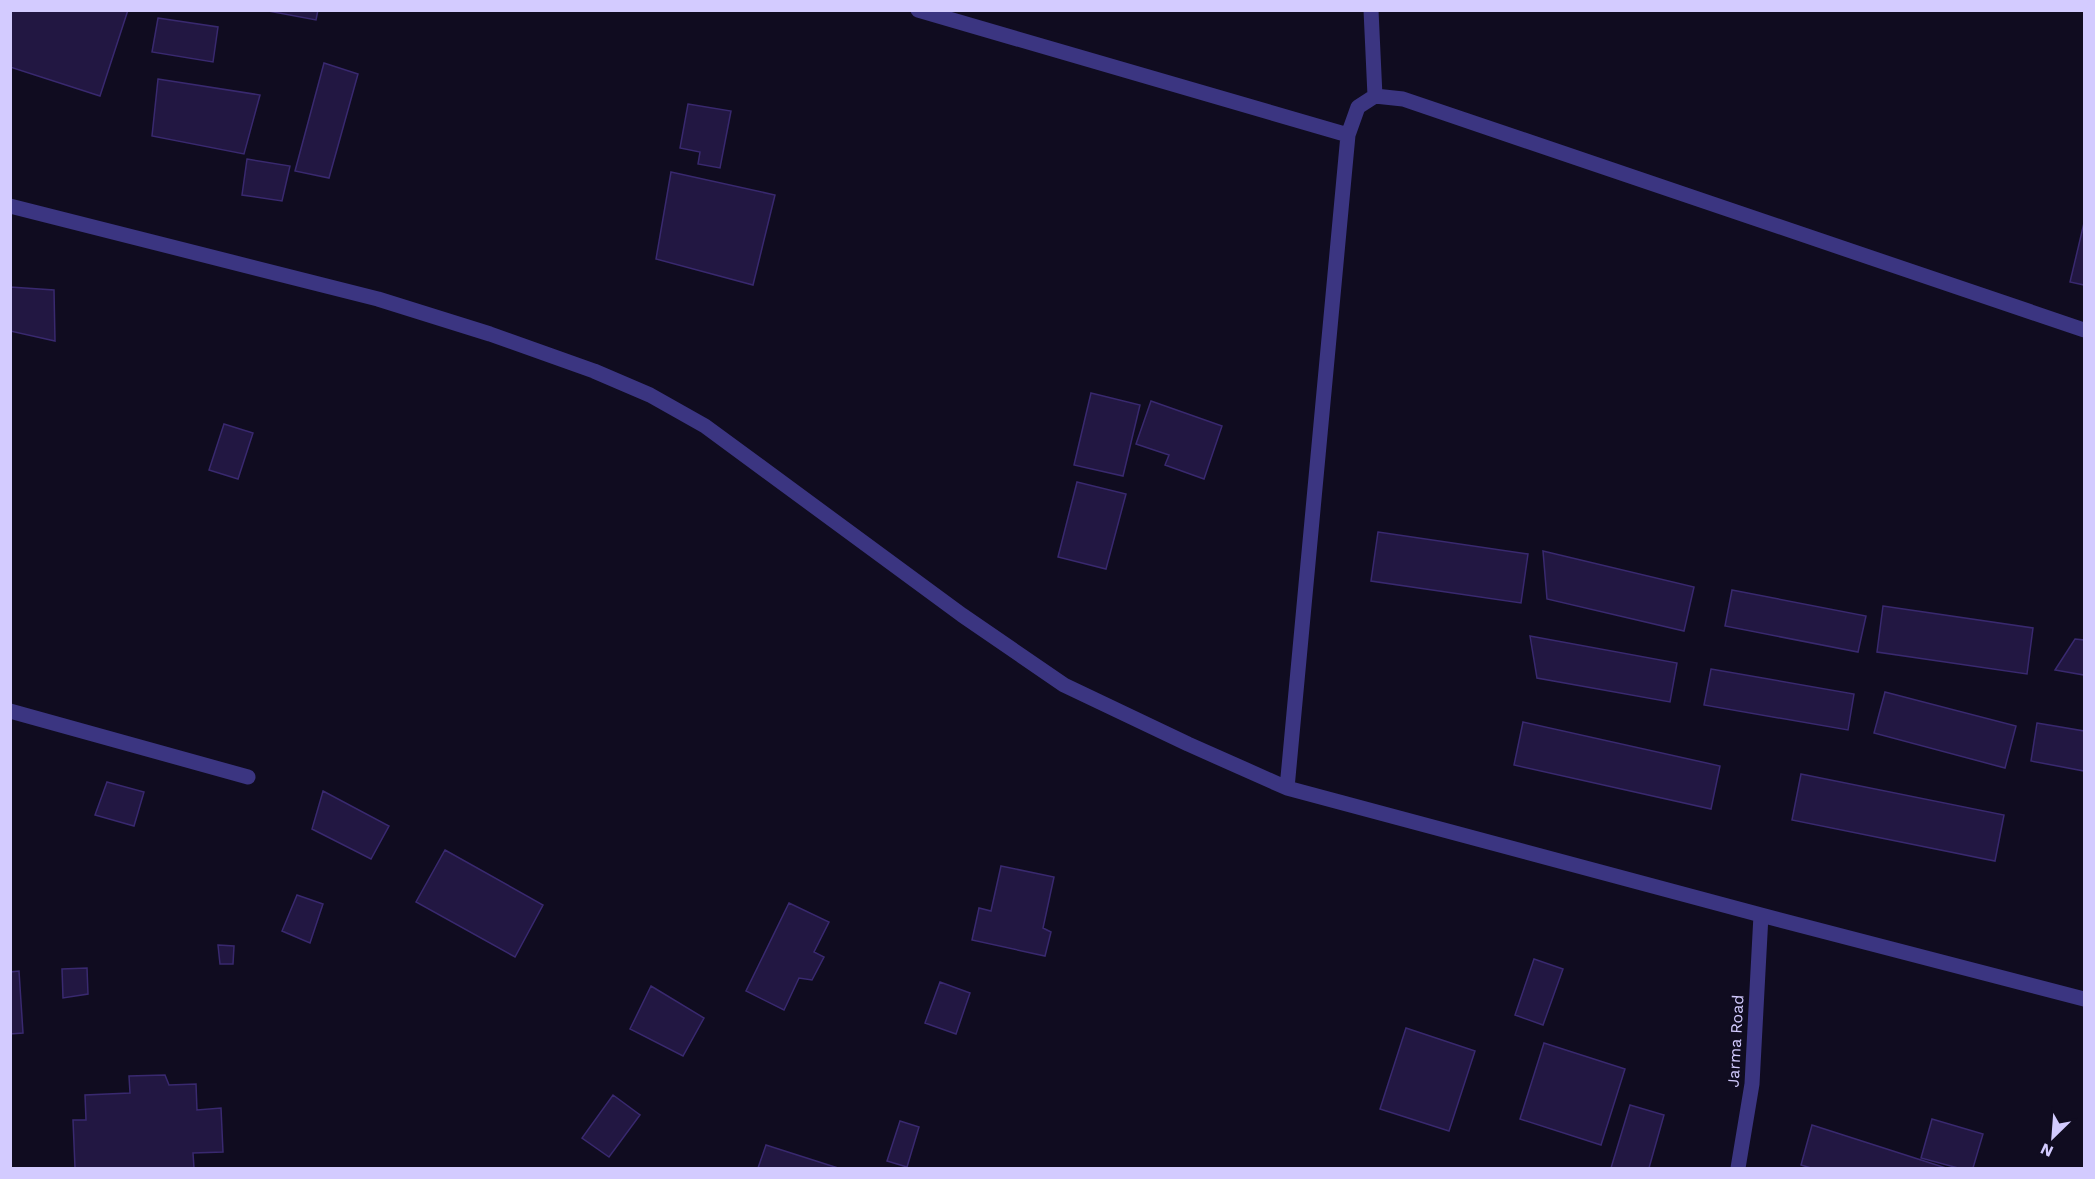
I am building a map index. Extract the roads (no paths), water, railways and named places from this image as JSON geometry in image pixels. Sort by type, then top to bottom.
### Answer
[{"type":"street","points":[[918,10],[1347,135]]},
{"type":"street","points":[[1371,10],[1375,96]]},
{"type":"street","points":[[1287,788],[1347,135],[1358,107],[1375,96],[1403,99],[2085,330]]},
{"type":"street","points":[[10,206],[378,298],[594,371],[650,395],[705,426],[962,615],[1064,685],[1287,788],[2085,999]]},
{"type":"street","points":[[10,711],[248,777]]},
{"type":"street","name":"Jarma Road","points":[[1738,1168],[1752,1084],[1761,915]]}]
